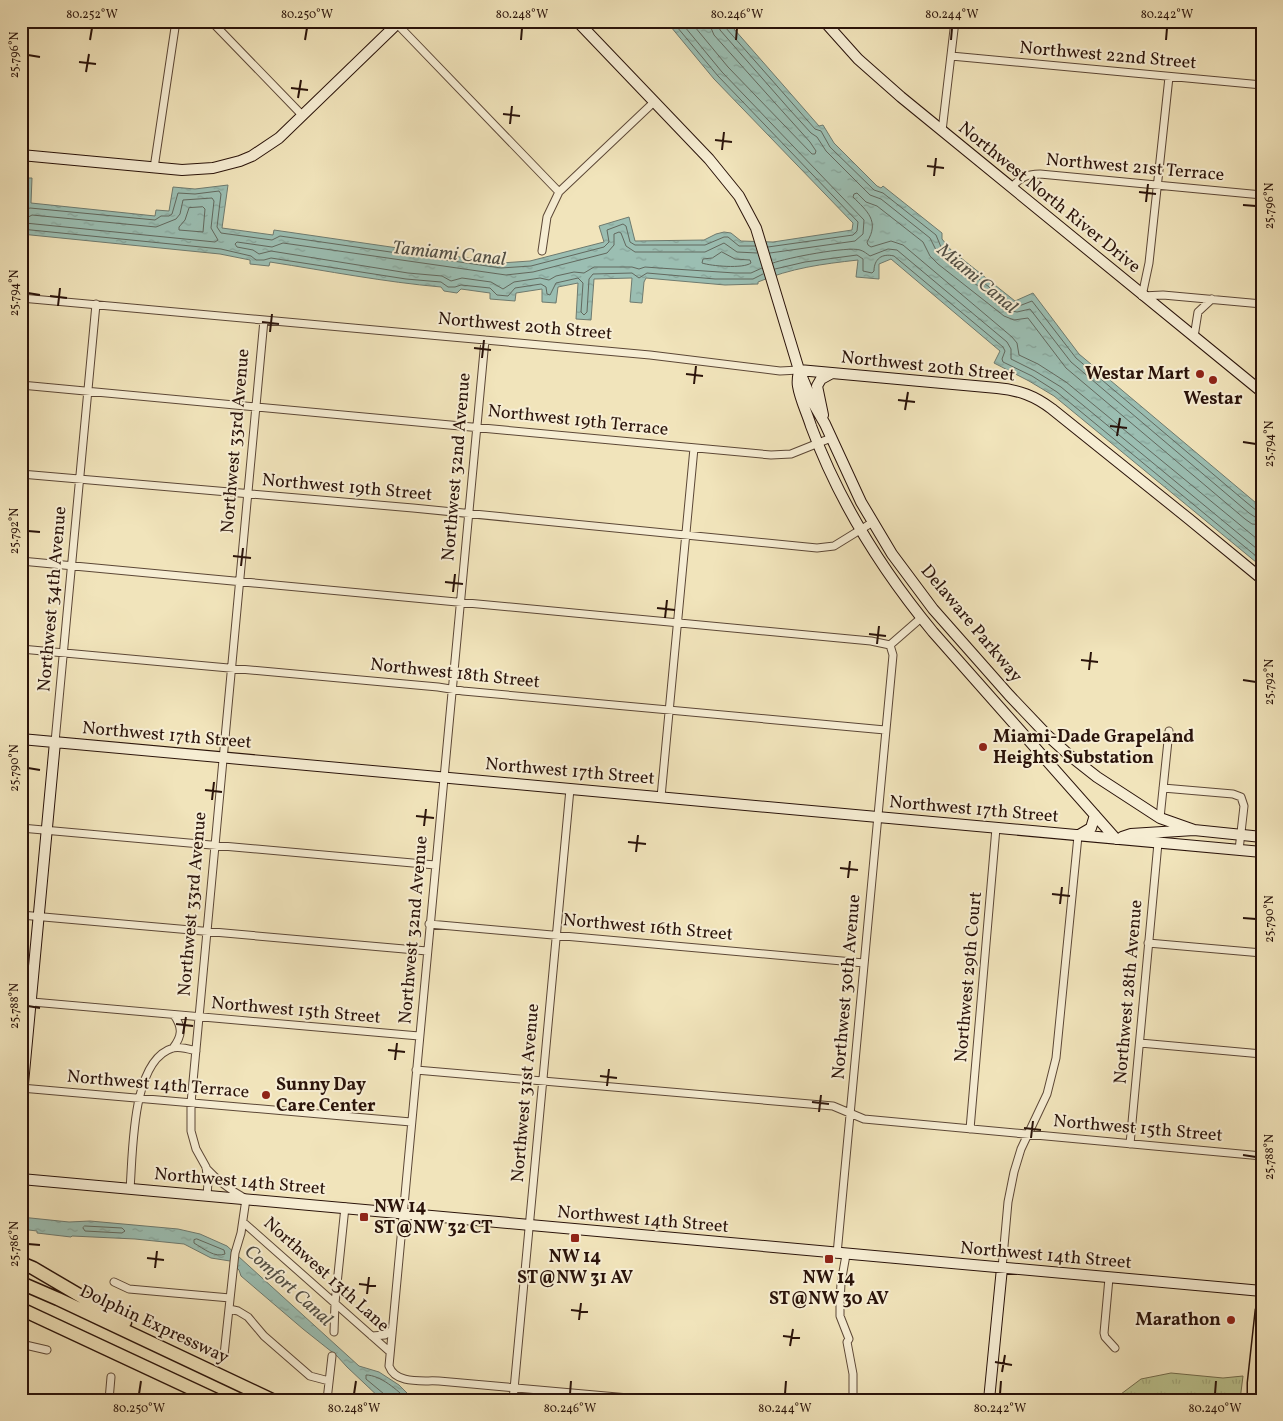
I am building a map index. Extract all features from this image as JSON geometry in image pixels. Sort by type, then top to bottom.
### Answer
[{"type":"highway","points":[[21,1263],[33,1268],[193,1363]]},
{"type":"highway","name":"Dolphin Expressway","points":[[24,1285],[272,1400]]},
{"type":"highway","points":[[23,1310],[216,1400]]},
{"type":"highway","points":[[1254,1400],[1254,1383],[1262,1310]]},
{"type":"highway","points":[[1245,1400],[1246,1391],[1254,1383]]},
{"type":"street","points":[[154,168],[176,21]]},
{"type":"street","points":[[211,21],[303,116]]},
{"type":"street","name":"Delaware Parkway","points":[[577,21],[724,176],[740,196],[756,228],[799,370],[813,403],[825,424],[853,487],[873,522],[892,554],[940,617],[1059,747],[1097,777],[1160,818],[1194,830]]},
{"type":"street","name":"Northwest North River Drive","points":[[824,21],[875,75],[1142,296],[1262,392]]},
{"type":"street","points":[[942,131],[954,21]]},
{"type":"street","points":[[21,156],[154,168],[200,170],[240,161],[267,148],[303,116],[399,23],[558,192]]},
{"type":"street","name":"Northwest 22nd Street","points":[[950,56],[1262,85]]},
{"type":"street","points":[[1169,76],[1149,263],[1142,296],[1163,295],[1262,304]]},
{"type":"street","points":[[542,251],[548,217],[558,192],[654,102]]},
{"type":"street","name":"Northwest 21st Terrace","points":[[1011,188],[1021,178],[1034,174],[1262,195]]},
{"type":"street","name":"Northwest 20th Street","points":[[21,298],[660,356],[765,369],[799,370],[998,388],[1025,393],[1052,409],[1262,579]]},
{"type":"street","points":[[1194,337],[1198,312],[1212,299]]},
{"type":"street","name":"Northwest 34th Avenue","points":[[21,1105],[26,1001],[39,916],[96,304]]},
{"type":"street","name":"Northwest 33rd Avenue","points":[[206,1167],[196,1149],[192,1136],[190,1124],[191,1103],[264,320]]},
{"type":"street","name":"Northwest 32nd Avenue","points":[[484,340],[389,1366],[393,1374],[410,1380],[514,1387]]},
{"type":"street","name":"Delaware Parkway","points":[[799,370],[797,385],[818,443],[860,531],[879,561],[921,618],[1116,839]]},
{"type":"street","points":[[825,424],[817,386],[822,379],[832,373]]},
{"type":"street","name":"Northwest 19th Terrace","points":[[21,385],[779,455],[797,452],[831,438]]},
{"type":"street","points":[[661,797],[694,448]]},
{"type":"street","name":"Northwest 19th Street","points":[[21,474],[824,548],[839,543],[873,522]]},
{"type":"street","points":[[21,561],[880,642],[890,645],[921,618]]},
{"type":"street","name":"Northwest 30th Avenue","points":[[853,1400],[852,1374],[847,1342],[849,1339],[840,1316],[842,1254],[850,1113],[893,655],[890,645]]},
{"type":"street","name":"Northwest 18th Street","points":[[21,649],[885,730]]},
{"type":"street","points":[[1160,818],[1169,731]]},
{"type":"street","name":"Northwest 17th Street","points":[[21,739],[1262,852]]},
{"type":"street","name":"Northwest 31st Avenue","points":[[513,1400],[570,788]]},
{"type":"street","points":[[1163,788],[1234,794],[1241,797],[1244,801],[1239,850]]},
{"type":"street","points":[[990,1400],[1009,1193],[1017,1159],[1047,1094],[1056,1058],[1078,836],[1091,828],[1095,815]]},
{"type":"street","points":[[21,828],[435,865]]},
{"type":"street","name":"Northwest 29th Court","points":[[970,1129],[996,828]]},
{"type":"street","name":"Northwest 17th Street","points":[[1116,839],[1131,834],[1194,830],[1262,837]]},
{"type":"street","name":"Northwest 28th Avenue","points":[[1130,1144],[1158,843]]},
{"type":"street","points":[[21,915],[426,951]]},
{"type":"street","name":"Northwest 16th Street","points":[[429,924],[864,963]]},
{"type":"street","points":[[1148,943],[1262,953]]},
{"type":"street","name":"Northwest 15th Street","points":[[26,1001],[419,1036]]},
{"type":"street","points":[[130,1189],[138,1098],[150,1068],[164,1053],[173,1048],[181,1033],[179,1022],[174,1015]]},
{"type":"street","points":[[1140,1043],[1262,1054]]},
{"type":"street","points":[[173,1048],[196,1051]]},
{"type":"street","name":"Northwest 15th Street","points":[[416,1070],[833,1106],[864,1119],[1262,1156]]},
{"type":"street","name":"Northwest 14th Terrace","points":[[22,1088],[411,1122]]},
{"type":"street","points":[[206,1167],[207,1196]]},
{"type":"street","points":[[206,1167],[229,1190],[246,1199],[233,1266],[224,1354]]},
{"type":"street","name":"Northwest 14th Street","points":[[21,1179],[1262,1291]]},
{"type":"street","points":[[334,1332],[335,1303],[345,1208]]},
{"type":"street","name":"Northwest 13th Lane","points":[[243,1222],[390,1352]]},
{"type":"street","points":[[1109,1278],[1104,1333],[1105,1337],[1116,1348]]},
{"type":"street","points":[[114,1282],[129,1289],[230,1298]]},
{"type":"street","points":[[229,1309],[238,1311],[248,1317],[264,1336],[310,1376],[329,1381]]},
{"type":"street","points":[[372,1336],[384,1334],[392,1330]]},
{"type":"street","points":[[21,1344],[48,1350]]},
{"type":"street","points":[[327,1400],[332,1356]]},
{"type":"street","points":[[109,1400],[111,1377]]},
{"type":"street","points":[[514,1387],[651,1400]]},
{"type":"green space","points":[[1171,1373],[1223,1378],[1243,1376],[1240,1400],[1113,1400],[1141,1379]]},
{"type":"water","name":"Miami Canal","points":[[666,21],[727,21],[819,126],[823,125],[834,143],[877,186],[881,188],[883,186],[942,233],[942,239],[951,250],[1015,301],[1033,293],[1079,354],[1262,508],[1262,567],[1054,396],[994,363],[1000,351],[891,259],[879,264],[879,279],[856,277],[858,260],[795,270],[770,277],[758,282],[758,284],[725,285],[646,278],[642,303],[630,302],[632,278],[594,279],[591,320],[576,319],[578,283],[558,287],[556,303],[542,302],[542,289],[516,293],[515,301],[490,299],[490,293],[461,289],[457,293],[444,291],[441,287],[270,262],[269,266],[250,264],[250,260],[220,254],[21,234],[21,210],[23,209],[27,178],[32,178],[31,203],[155,216],[156,210],[169,211],[173,187],[195,189],[228,185],[222,228],[273,235],[274,230],[501,263],[530,261],[604,242],[599,226],[629,217],[635,241],[704,240],[724,232],[731,233],[741,241],[773,242],[852,230],[853,223],[714,79]]},
{"type":"water","points":[[21,1217],[178,1229],[200,1234],[227,1246],[359,1366],[379,1372],[399,1385],[414,1400],[382,1400],[337,1356],[241,1276],[239,1270],[230,1261],[211,1258],[184,1244],[37,1233],[37,1231],[21,1229]]},
{"type":"place","name":"Westar Mart","points":[[1200,374]]},
{"type":"place","name":"Westar","points":[[1213,380]]},
{"type":"place","name":"Miami-Dade Grapeland Heights Substation","points":[[983,747]]},
{"type":"place","name":"Sunny Day Care Center","points":[[266,1095]]},
{"type":"place","name":"NW 14 ST@NW 32 CT","points":[[364,1217]]},
{"type":"place","name":"NW 14 ST@NW 31 AV","points":[[575,1238]]},
{"type":"place","name":"NW 14 ST@NW 30 AV","points":[[829,1259]]},
{"type":"place","name":"Marathon","points":[[1231,1320]]},
{"type":"water label","name":"Tamiami Canal","points":[[449,254]]},
{"type":"water label","name":"Comfort Canal","points":[[288,1286]]}]
